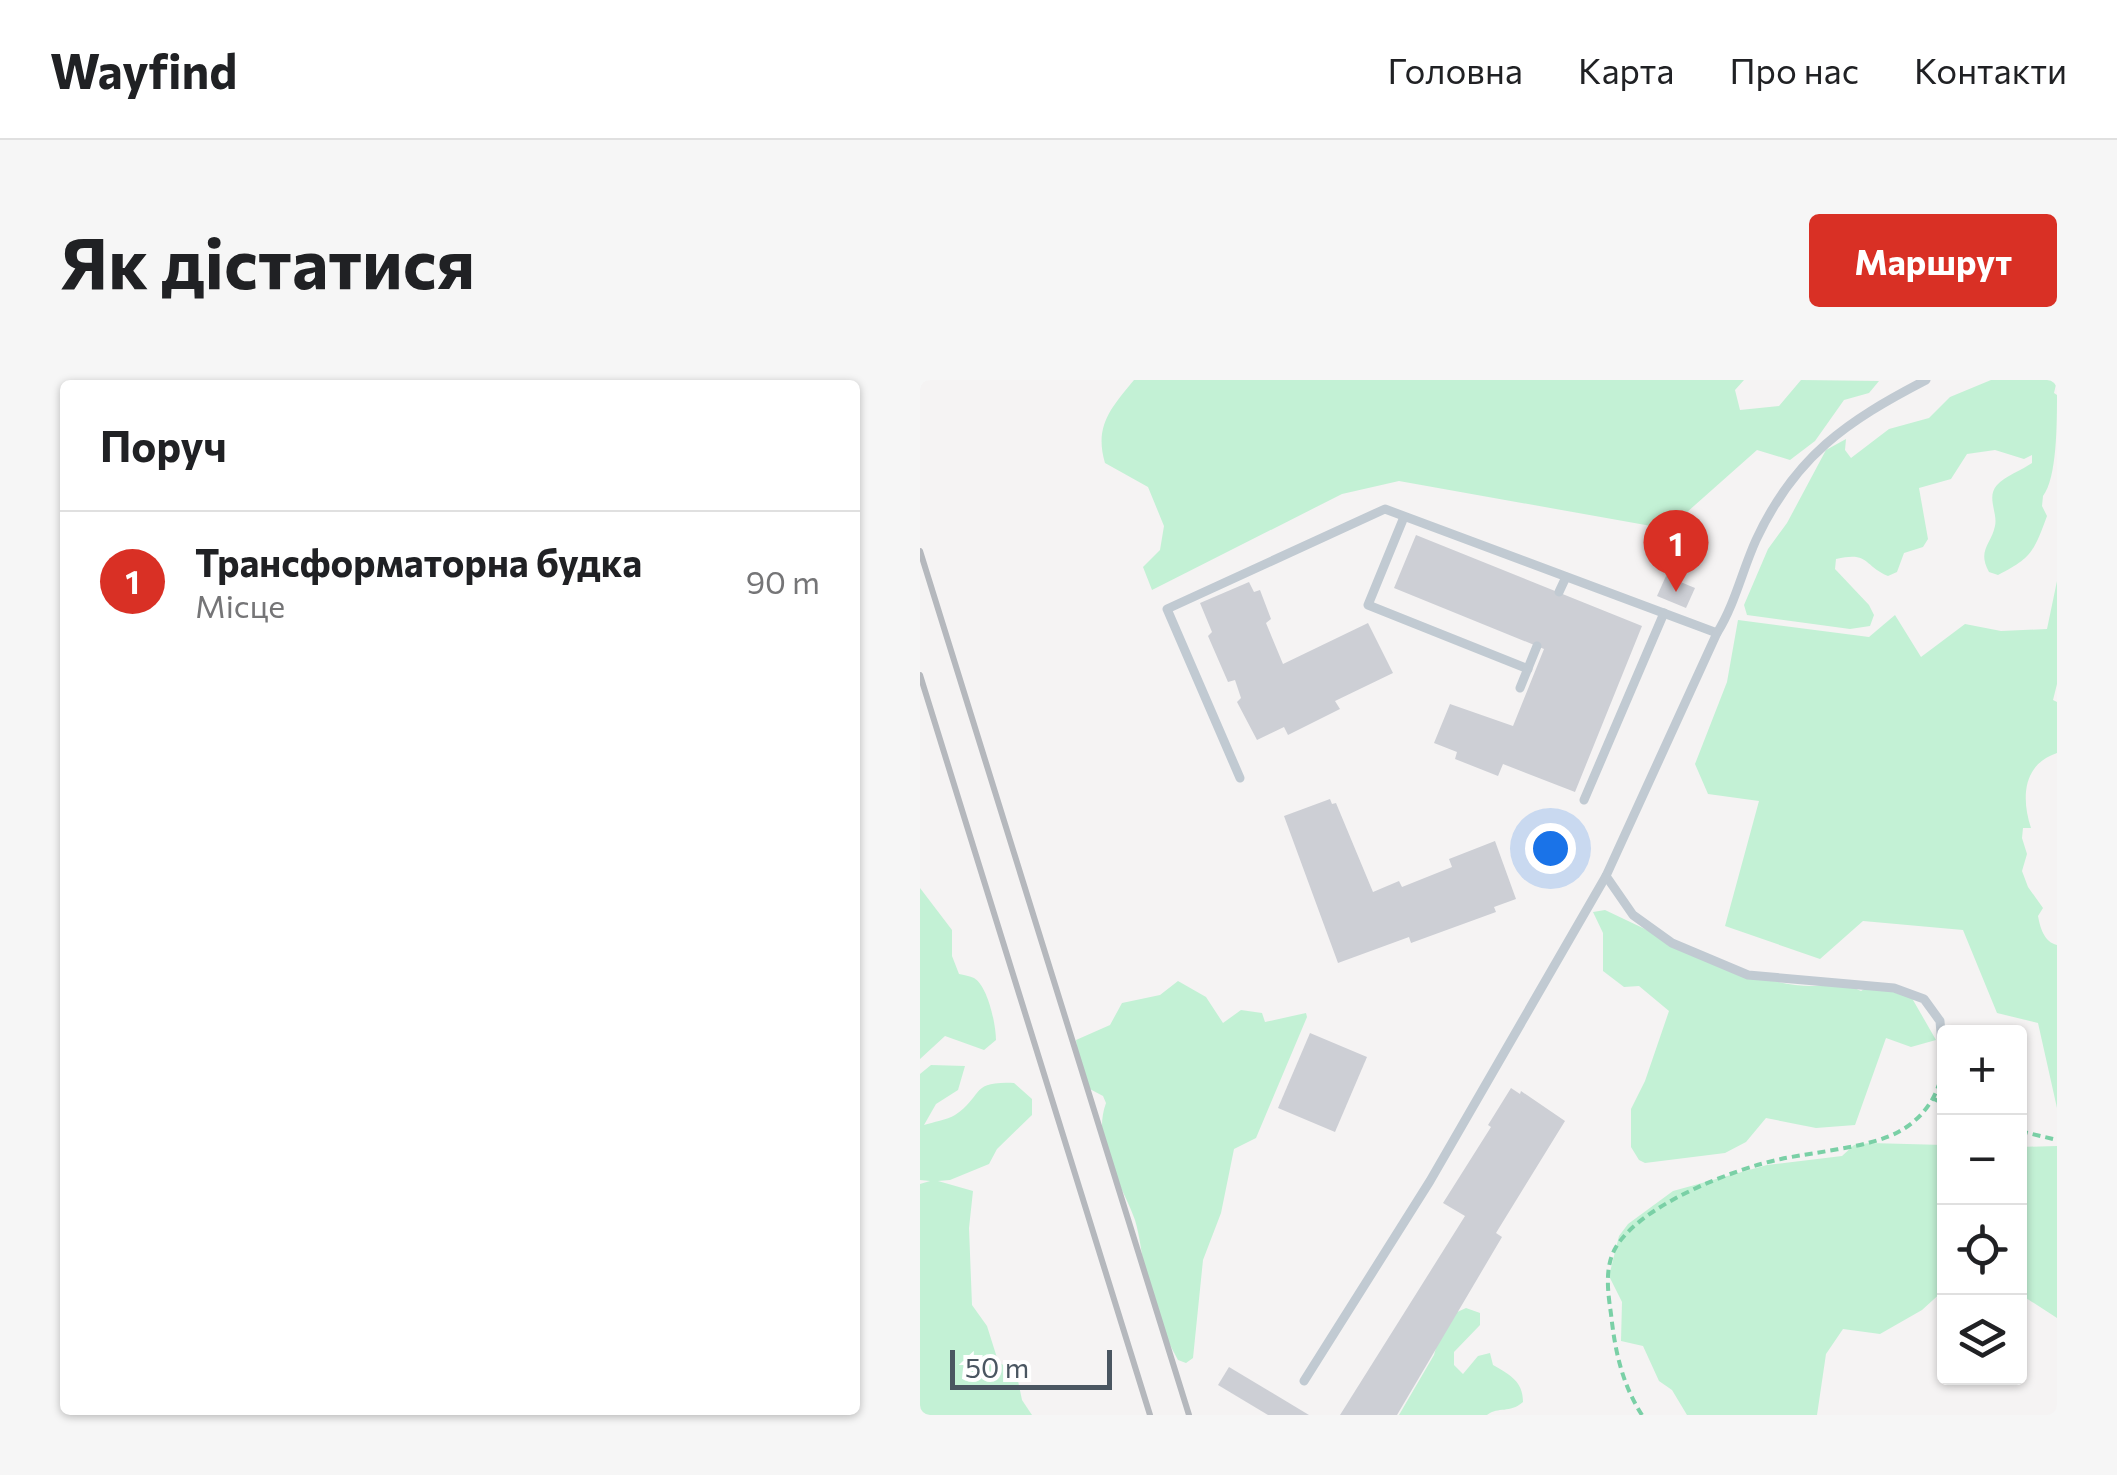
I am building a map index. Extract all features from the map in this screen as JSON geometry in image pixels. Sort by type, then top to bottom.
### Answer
[{"type":"lane","points":[[1304,1382],[1430,1180],[1606,876],[1783,489],[1823,444],[1866,411],[1926,380]]},
{"type":"lane","points":[[1240,778],[1167,609],[1386,510],[1717,633]]},
{"type":"lane","points":[[1404,517],[1368,604],[1528,669]]},
{"type":"lane","points":[[1559,592],[1566,577]]},
{"type":"lane","points":[[1584,800],[1664,613]]},
{"type":"lane","points":[[1520,688],[1537,646]]},
{"type":"lane","points":[[1606,876],[1633,915],[1672,943],[1748,974],[1894,988],[1924,999],[1940,1025]]},
{"type":"path","points":[[1642,1415],[1616,1356],[1606,1277],[1616,1247],[1644,1220],[1706,1182],[1777,1160],[1899,1132],[1928,1108],[1937,1088]]},
{"type":"path","points":[[1932,1098],[1937,1100]]},
{"type":"path","points":[[2027,1134],[2057,1140]]},
{"type":"green space","points":[[1134,380],[1744,380],[1735,390],[1740,410],[1779,406],[1801,380],[1879,381],[1869,393],[1844,400],[1815,441],[1790,460],[1757,450],[1668,529],[1399,481],[1342,494],[1152,590],[1143,567],[1160,550],[1164,526],[1148,487],[1105,463],[1102,450],[1107,418]]},
{"type":"green space","points":[[1991,380],[2057,380],[2054,464],[2042,506],[2047,516],[2035,546],[2025,558],[1998,575],[1989,572],[1984,558],[1995,526],[1994,490],[2004,479],[2032,463],[2032,455],[2024,459],[1995,450],[1967,454],[1951,479],[1919,488],[1928,539],[1923,547],[1904,553],[1897,572],[1888,576],[1860,558],[1836,559],[1835,569],[1869,605],[1874,615],[1870,626],[1850,629],[1747,615],[1744,605],[1768,549],[1787,523],[1826,450],[1846,439],[1845,450],[1851,458],[1889,429],[1929,418],[1950,397]]},
{"type":"green space","points":[[2057,581],[2057,684],[2053,700],[2057,702],[2057,753],[2037,765],[2027,783],[2031,828],[2023,828],[2027,854],[2022,871],[2043,908],[2038,916],[2043,934],[2057,945],[2057,1108],[2038,1023],[1997,1013],[1963,930],[1863,921],[1820,959],[1725,926],[1759,801],[1708,794],[1695,764],[1727,682],[1738,620],[1869,637],[1895,615],[1921,657],[1965,624],[2001,631],[2047,629]]},
{"type":"green space","points":[[920,888],[952,930],[952,956],[959,974],[979,982],[987,997],[996,1040],[984,1050],[945,1036],[920,1059]]},
{"type":"green space","points":[[1605,910],[1729,969],[1750,975],[1794,985],[1841,984],[1861,991],[1871,985],[1909,993],[1936,1040],[1911,1047],[1886,1038],[1855,1125],[1816,1128],[1766,1118],[1746,1142],[1725,1153],[1645,1163],[1631,1147],[1631,1109],[1669,1011],[1639,986],[1624,987],[1603,971],[1603,933],[1593,912]]},
{"type":"green space","points":[[1178,981],[1206,997],[1223,1023],[1241,1010],[1262,1013],[1265,1022],[1306,1013],[1307,1017],[1256,1138],[1234,1149],[1221,1213],[1203,1260],[1193,1358],[1186,1363],[1178,1360],[1156,1311],[1135,1220],[1105,1148],[1102,1118],[1106,1103],[1103,1096],[1088,1088],[1076,1040],[1110,1025],[1122,1003],[1160,995]]},
{"type":"green space","points":[[931,1065],[965,1066],[958,1090],[936,1104],[924,1125],[955,1115],[990,1084],[1014,1083],[1032,1099],[1032,1115],[997,1149],[989,1164],[938,1181],[973,1191],[969,1228],[972,1305],[987,1326],[998,1361],[1017,1376],[1022,1400],[1032,1415],[920,1415],[920,1184],[930,1181],[920,1180],[920,1074]]},
{"type":"green space","points":[[1854,1145],[1937,1145],[1937,1296],[1922,1310],[1880,1334],[1843,1329],[1826,1354],[1817,1415],[1687,1415],[1672,1390],[1659,1381],[1643,1346],[1621,1341],[1622,1302],[1609,1276],[1619,1236],[1628,1224],[1673,1191],[1767,1165],[1842,1156]]},
{"type":"green space","points":[[2057,1146],[2057,1318],[2027,1299],[2027,1147]]},
{"type":"green space","points":[[1466,1308],[1480,1313],[1480,1325],[1454,1352],[1454,1365],[1463,1374],[1478,1356],[1490,1353],[1493,1365],[1518,1384],[1523,1402],[1487,1415],[1399,1415],[1434,1355],[1444,1318]]},
{"type":"building","points":[[1416,535],[1642,626],[1575,792],[1503,764],[1498,776],[1455,759],[1457,752],[1434,743],[1450,704],[1513,726],[1544,649],[1394,588]]},
{"type":"building","points":[[1666,576],[1695,588],[1686,608],[1657,596]]},
{"type":"building","points":[[1249,582],[1254,592],[1260,590],[1271,619],[1266,623],[1283,664],[1368,623],[1393,673],[1335,701],[1340,709],[1288,735],[1284,727],[1257,740],[1237,702],[1241,698],[1235,680],[1228,682],[1208,636],[1212,632],[1200,603]]},
{"type":"building","points":[[1330,799],[1332,804],[1336,803],[1373,892],[1399,881],[1402,887],[1452,867],[1449,859],[1495,841],[1516,899],[1494,907],[1496,912],[1411,943],[1409,937],[1338,963],[1284,816]]},
{"type":"building","points":[[1310,1033],[1367,1057],[1335,1132],[1278,1108]]},
{"type":"building","points":[[1511,1088],[1565,1121],[1496,1233],[1502,1237],[1397,1415],[1340,1415],[1465,1216],[1443,1203]]},
{"type":"building","points":[[1229,1367],[1309,1415],[1268,1415],[1218,1385]]},
{"type":"railway","points":[[920,551],[1189,1415]]},
{"type":"railway","points":[[920,675],[1150,1415]]},
{"type":"place","name":"Трансформаторна будка","points":[[1676,592]]}]
